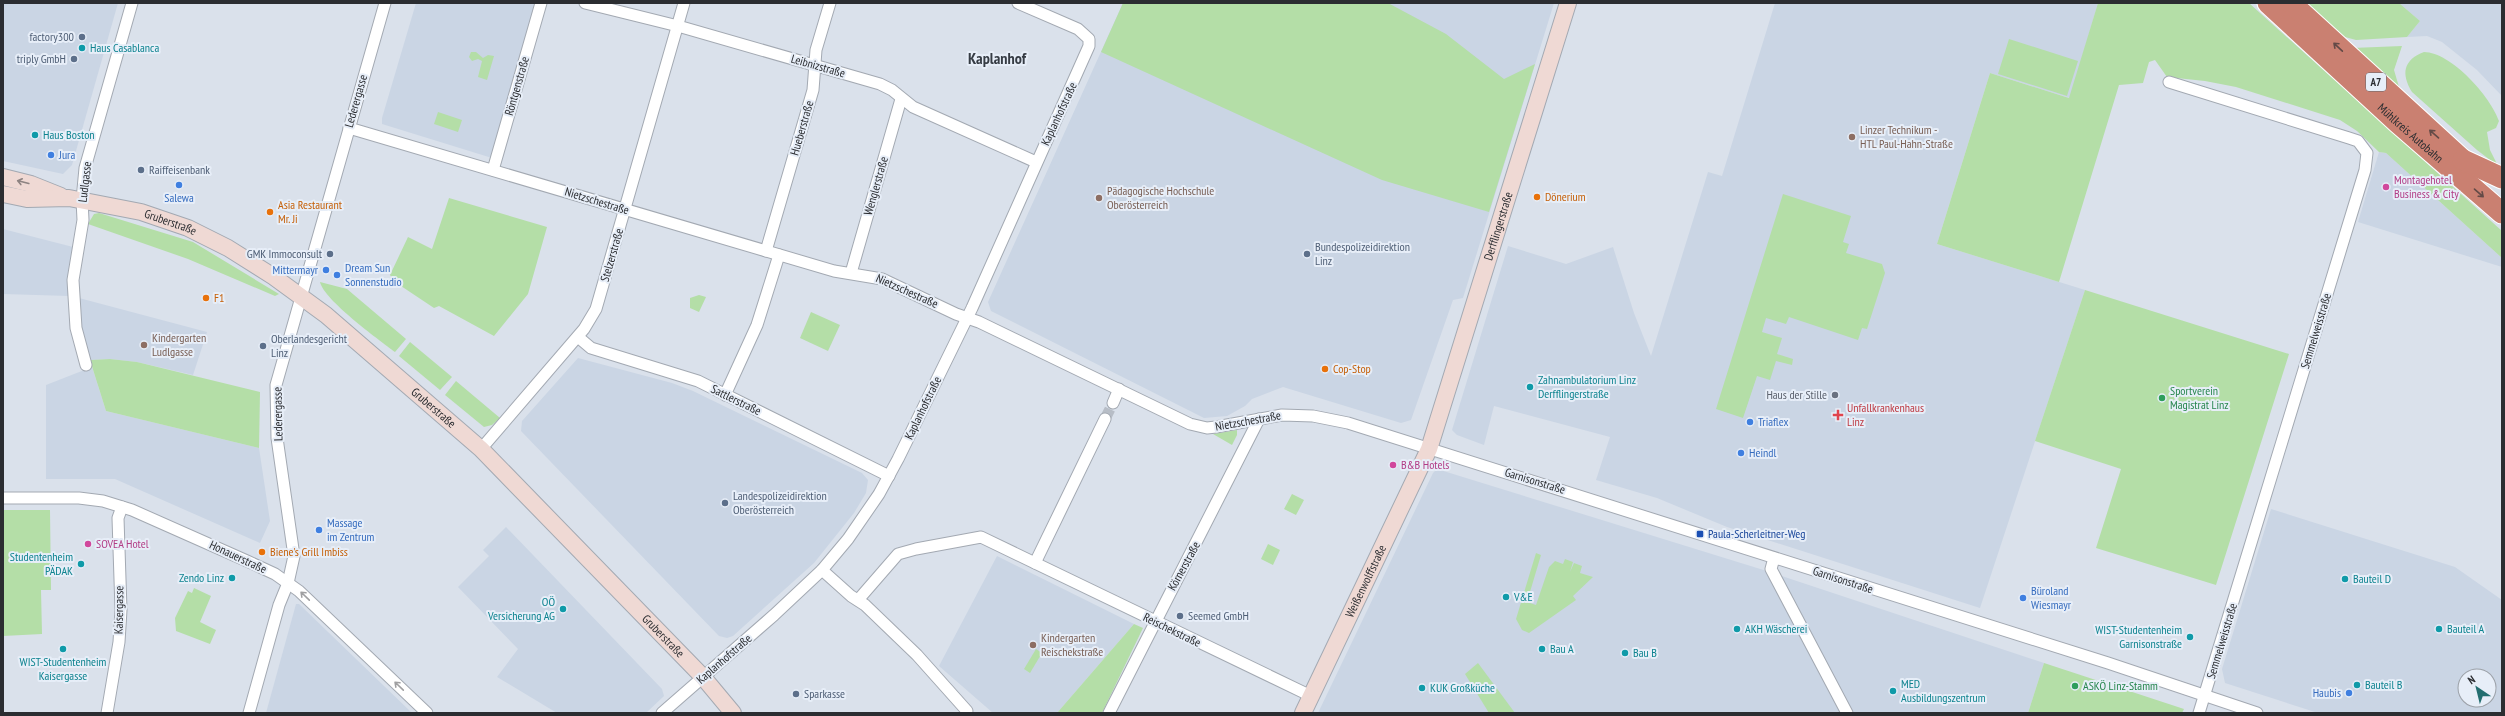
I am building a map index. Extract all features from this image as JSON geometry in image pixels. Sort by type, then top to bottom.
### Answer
[{"type":"highway","name":"Mühlkreis Autobahn","points":[[2268,3],[2397,122],[2502,213]]},
{"type":"highway","name":"Mühlkreis Autobahn","points":[[2291,3],[2502,194]]},
{"type":"highway","points":[[2463,160],[2502,178]]},
{"type":"main road","name":"Derfflingerstraße","points":[[1429,449],[1568,3]]},
{"type":"main road","name":"Gruberstraße","points":[[3,177],[31,184],[75,199],[141,212],[188,228],[253,262],[326,315],[482,448],[703,677],[733,713]]},
{"type":"main road","name":"Gruberstraße","points":[[3,194],[26,199],[75,199]]},
{"type":"main road","name":"Weißenwolffstraße","points":[[1303,713],[1429,449]]},
{"type":"street","name":"Ludlgasse","points":[[86,365],[76,328],[74,306],[74,271],[83,220],[75,199],[132,3]]},
{"type":"street","name":"Lederergasse","points":[[249,713],[279,605],[288,583],[293,561],[292,539],[279,457],[275,400],[280,370],[385,3]]},
{"type":"street","name":"Röntgenstraße","points":[[493,170],[542,3]]},
{"type":"street","name":"Leibnizstraße","points":[[585,3],[678,26],[887,86],[913,107],[1036,162]]},
{"type":"street","name":"Stelzerstraße","points":[[482,448],[578,337],[596,309],[684,3]]},
{"type":"street","name":"Hueberstraße","points":[[766,251],[813,90],[816,50],[830,3]]},
{"type":"street","name":"Kaplanhofstraße","points":[[662,713],[822,570],[848,539],[889,476],[967,318],[1036,162],[1086,55],[1089,39],[1078,29],[1018,3]]},
{"type":"street","name":"Semmelweisstraße","points":[[2169,82],[2349,138],[2358,142],[2367,153],[2366,170],[2199,713]]},
{"type":"street","name":"Wenglerstraße","points":[[851,273],[902,99]]},
{"type":"street","name":"Nietzschestraße","points":[[349,128],[834,271],[869,275],[898,284],[1199,427],[1216,427],[1282,415],[1328,418],[1429,449]]},
{"type":"street","points":[[725,395],[757,325],[779,255]]},
{"type":"street","name":"Sattlerstraße","points":[[578,337],[591,348],[680,375],[725,395],[889,476]]},
{"type":"street","points":[[1113,403],[1119,389]]},
{"type":"street","points":[[1035,562],[1105,419]]},
{"type":"street","name":"Körnerstraße","points":[[1110,713],[1154,622],[1176,579],[1189,560],[1259,419]]},
{"type":"street","name":"Garnisonstraße","points":[[1429,449],[2108,663],[2256,713]]},
{"type":"street","name":"Honauerstraße","points":[[3,498],[92,498],[122,506],[247,561],[288,583],[427,713]]},
{"type":"street","name":"Kaisergasse","points":[[107,713],[119,634],[121,610],[118,518],[122,506]]},
{"type":"street","name":"Reischekstraße","points":[[858,600],[898,554],[916,549],[981,537],[1035,562],[1154,622],[1311,696]]},
{"type":"street","points":[[1774,558],[1770,569],[1847,713]]},
{"type":"street","points":[[822,570],[858,600],[917,655],[967,711]]},
{"type":"shaded area","points":[[3,3],[118,3],[72,165],[63,174],[3,161]]},
{"type":"shaded area","points":[[416,3],[537,3],[492,158],[382,124],[382,118]]},
{"type":"shaded area","name":"Bundespolizeidirektion Linz","points":[[1123,3],[1554,3],[1463,298],[1453,300],[1411,420],[1401,423],[1283,387],[1252,399],[1245,406],[1227,416],[1204,418],[991,311],[988,302]]},
{"type":"shaded area","name":"Unfallkrankenhaus Linz","points":[[1775,3],[2098,3],[2070,98],[1990,73],[1937,244],[2085,290],[1980,608],[1727,527],[1657,498],[1596,480],[1610,437],[1494,406],[1484,445],[1457,435],[1452,430],[1508,246],[1566,264],[1613,247],[1634,313],[1651,356],[1708,172],[1722,176]]},
{"type":"shaded area","points":[[2399,3],[2502,3],[2502,96],[2477,70],[2442,42],[2427,36],[2407,37],[2420,21]]},
{"type":"shaded area","points":[[2379,152],[2386,153],[2502,258],[2502,267],[2358,222]]},
{"type":"shaded area","points":[[3,229],[73,247],[69,268],[69,296],[3,294]]},
{"type":"shaded area","name":"Kindergarten Ludlgasse","points":[[79,298],[207,332],[193,375],[137,362],[110,359],[90,360],[82,330]]},
{"type":"shaded area","name":"Landespolizeidirektion Oberösterreich","points":[[578,358],[672,383],[693,391],[862,473],[868,480],[866,493],[854,513],[814,563],[733,636],[727,638],[719,636],[521,431],[522,421]]},
{"type":"shaded area","points":[[92,367],[106,411],[259,448],[270,521],[260,543],[115,479],[46,479],[46,385]]},
{"type":"shaded area","points":[[1437,469],[1770,572],[2044,663],[2028,713],[1318,713],[1433,473]]},
{"type":"shaded area","points":[[2271,509],[2455,567],[2502,600],[2502,713],[2318,713],[2225,683],[2222,669]]},
{"type":"shaded area","points":[[506,527],[662,689],[664,696],[646,713],[557,713],[497,677],[518,649],[458,587],[489,556],[483,550]]},
{"type":"shaded area","name":"Kindergarten Reischekstraße","points":[[997,556],[1134,624],[1057,713],[993,713],[939,666]]},
{"type":"shaded area","points":[[296,604],[299,604],[412,713],[266,713]]},
{"type":"green space","points":[[1123,3],[1388,3],[1446,34],[1504,79],[1535,64],[1489,212],[1382,180],[1101,52]]},
{"type":"green space","points":[[2098,3],[2249,3],[2502,231],[2502,258],[2386,153],[2379,152],[2357,131],[2340,120],[2236,87],[2205,81],[2167,77],[2155,60],[2149,62],[2143,83],[2119,85],[2059,282],[1937,244],[1990,73],[2069,98]]},
{"type":"green space","points":[[2306,3],[2399,3],[2420,21],[2407,37],[2356,40],[2345,37],[2335,31]]},
{"type":"green space","points":[[2009,39],[2078,61],[2067,96],[1998,74]]},
{"type":"green space","points":[[2402,46],[2394,70],[2399,87],[2352,48]]},
{"type":"green space","points":[[471,52],[476,52],[483,58],[488,55],[494,56],[487,80],[478,77],[482,61],[478,59],[472,61],[469,57]]},
{"type":"green space","points":[[2424,52],[2435,54],[2446,59],[2469,78],[2488,100],[2499,121],[2496,128],[2487,132],[2490,150],[2498,166],[2477,150],[2412,92],[2406,79],[2406,68],[2412,59]]},
{"type":"green space","points":[[438,112],[462,120],[458,132],[434,124]]},
{"type":"green space","points":[[1783,194],[1851,216],[1843,242],[1849,244],[1846,253],[1882,264],[1885,273],[1867,329],[1862,328],[1858,340],[1789,317],[1786,324],[1766,318],[1762,332],[1782,338],[1777,354],[1793,359],[1792,365],[1776,361],[1770,380],[1757,376],[1743,418],[1716,409]]},
{"type":"green space","points":[[449,198],[547,227],[528,294],[494,336],[439,306],[434,308],[395,282],[390,275],[408,237],[432,249]]},
{"type":"green space","points":[[99,213],[193,242],[279,294],[275,296],[188,259],[88,224],[94,214]]},
{"type":"green space","points":[[320,282],[347,289],[406,339],[395,352],[341,309],[324,290]]},
{"type":"green space","name":"Sportverein Magistrat Linz","points":[[2085,290],[2289,354],[2216,585],[2096,548],[2121,469],[2035,441]]},
{"type":"green space","points":[[699,295],[706,297],[699,312],[690,308],[690,298]]},
{"type":"green space","points":[[811,312],[840,325],[828,351],[800,338]]},
{"type":"green space","points":[[410,342],[452,377],[440,390],[399,356]]},
{"type":"green space","points":[[110,359],[137,362],[260,392],[259,448],[106,411],[90,360]]},
{"type":"green space","points":[[456,381],[500,418],[492,425],[484,427],[445,395]]},
{"type":"green space","points":[[1237,430],[1237,435],[1232,445],[1213,434]]},
{"type":"green space","points":[[1292,494],[1304,500],[1296,515],[1284,509]]},
{"type":"green space","points":[[3,510],[50,510],[51,590],[41,590],[42,634],[3,636]]},
{"type":"green space","points":[[1268,544],[1280,550],[1273,565],[1261,559]]},
{"type":"green space","points":[[1536,553],[1541,555],[1527,602],[1536,605],[1549,567],[1555,561],[1563,564],[1565,559],[1573,562],[1570,572],[1574,563],[1582,566],[1580,573],[1593,577],[1573,596],[1576,600],[1529,633],[1522,630],[1516,619]]},
{"type":"green space","points":[[194,588],[211,596],[200,622],[216,630],[210,644],[176,631],[175,618],[188,591],[192,593]]},
{"type":"green space","points":[[1134,624],[1143,628],[1102,713],[1057,713]]},
{"type":"green space","points":[[1036,649],[1042,653],[1030,673],[1024,669]]},
{"type":"green space","points":[[1478,663],[1515,713],[1489,713],[1465,674]]},
{"type":"green space","name":"ASKÖ Linz-Stamm","points":[[2044,663],[2184,709],[2182,713],[2028,713]]},
{"type":"tunnel","points":[[1105,419],[1113,403]]},
{"type":"place","name":"factory300","points":[[82,37]]},
{"type":"place","name":"Haus Casablanca","points":[[82,48]]},
{"type":"place","name":"triply GmbH","points":[[74,59]]},
{"type":"place","name":"Haus Boston","points":[[35,135]]},
{"type":"place","name":"Linzer Technikum - HTL Paul-Hahn-Straße","points":[[1852,137]]},
{"type":"place","name":"Jura","points":[[51,155]]},
{"type":"place","name":"Raiffeisenbank","points":[[141,170]]},
{"type":"place","name":"Salewa","points":[[179,185]]},
{"type":"place","name":"Montagehotel Business & City","points":[[2386,187]]},
{"type":"place","name":"Dönerium","points":[[1537,197]]},
{"type":"place","name":"Pädagogische Hochschule Oberösterreich","points":[[1099,198]]},
{"type":"place","name":"Asia Restaurant Mr. Ji","points":[[270,212]]},
{"type":"place","name":"GMK Immoconsult","points":[[330,254]]},
{"type":"place","name":"Bundespolizeidirektion Linz","points":[[1307,254]]},
{"type":"place","name":"Mittermayr","points":[[326,270]]},
{"type":"place","name":"Dream Sun Sonnenstudio","points":[[337,275]]},
{"type":"place","name":"F1","points":[[206,298]]},
{"type":"place","name":"Kindergarten Ludlgasse","points":[[144,345]]},
{"type":"place","name":"Oberlandesgericht Linz","points":[[263,346]]},
{"type":"place","name":"Cop-Stop","points":[[1325,369]]},
{"type":"place","name":"Zahnambulatorium Linz Derfflingerstraße","points":[[1530,387]]},
{"type":"place","name":"Haus der Stille","points":[[1835,395]]},
{"type":"place","name":"Sportverein Magistrat Linz","points":[[2162,398]]},
{"type":"place","name":"Unfallkrankenhaus Linz","points":[[1838,415]]},
{"type":"place","name":"Triaflex","points":[[1750,422]]},
{"type":"place","name":"Heindl","points":[[1741,453]]},
{"type":"place","name":"B&B Hotels","points":[[1393,465]]},
{"type":"place","name":"Landespolizeidirektion Oberösterreich","points":[[725,503]]},
{"type":"place","name":"Massage im Zentrum","points":[[319,530]]},
{"type":"place","name":"Paula-Scherleitner-Weg","points":[[1700,534]]},
{"type":"place","name":"SOVEA Hotel","points":[[88,544]]},
{"type":"place","name":"Biene's Grill Imbiss","points":[[262,552]]},
{"type":"place","name":"Studentenheim PÄDAK","points":[[81,564]]},
{"type":"place","name":"Zendo Linz","points":[[232,578]]},
{"type":"place","name":"Bauteil D","points":[[2345,579]]},
{"type":"place","name":"V&E","points":[[1506,597]]},
{"type":"place","name":"Büroland Wiesmayr","points":[[2023,598]]},
{"type":"place","name":"OÖ Versicherung AG","points":[[563,609]]},
{"type":"place","name":"Seemed GmbH","points":[[1180,616]]},
{"type":"place","name":"AKH Wäscherei","points":[[1737,629]]},
{"type":"place","name":"Bauteil A","points":[[2439,629]]},
{"type":"place","name":"WIST-Studentenheim Garnisonstraße","points":[[2190,637]]},
{"type":"place","name":"Kindergarten Reischekstraße","points":[[1033,645]]},
{"type":"place","name":"WIST-Studentenheim Kaisergasse","points":[[63,649]]},
{"type":"place","name":"Bau A","points":[[1542,649]]},
{"type":"place","name":"Bau B","points":[[1625,653]]},
{"type":"place","name":"Bauteil B","points":[[2357,685]]},
{"type":"place","name":"ASKÖ Linz-Stamm","points":[[2075,686]]},
{"type":"place","name":"KUK Großküche","points":[[1422,688]]},
{"type":"place","name":"MED Ausbildungszentrum","points":[[1893,691]]},
{"type":"place","name":"Haubis","points":[[2349,693]]},
{"type":"place","name":"Sparkasse","points":[[796,694]]},
{"type":"district","name":"Kaplanhof","points":[[997,58]]}]
